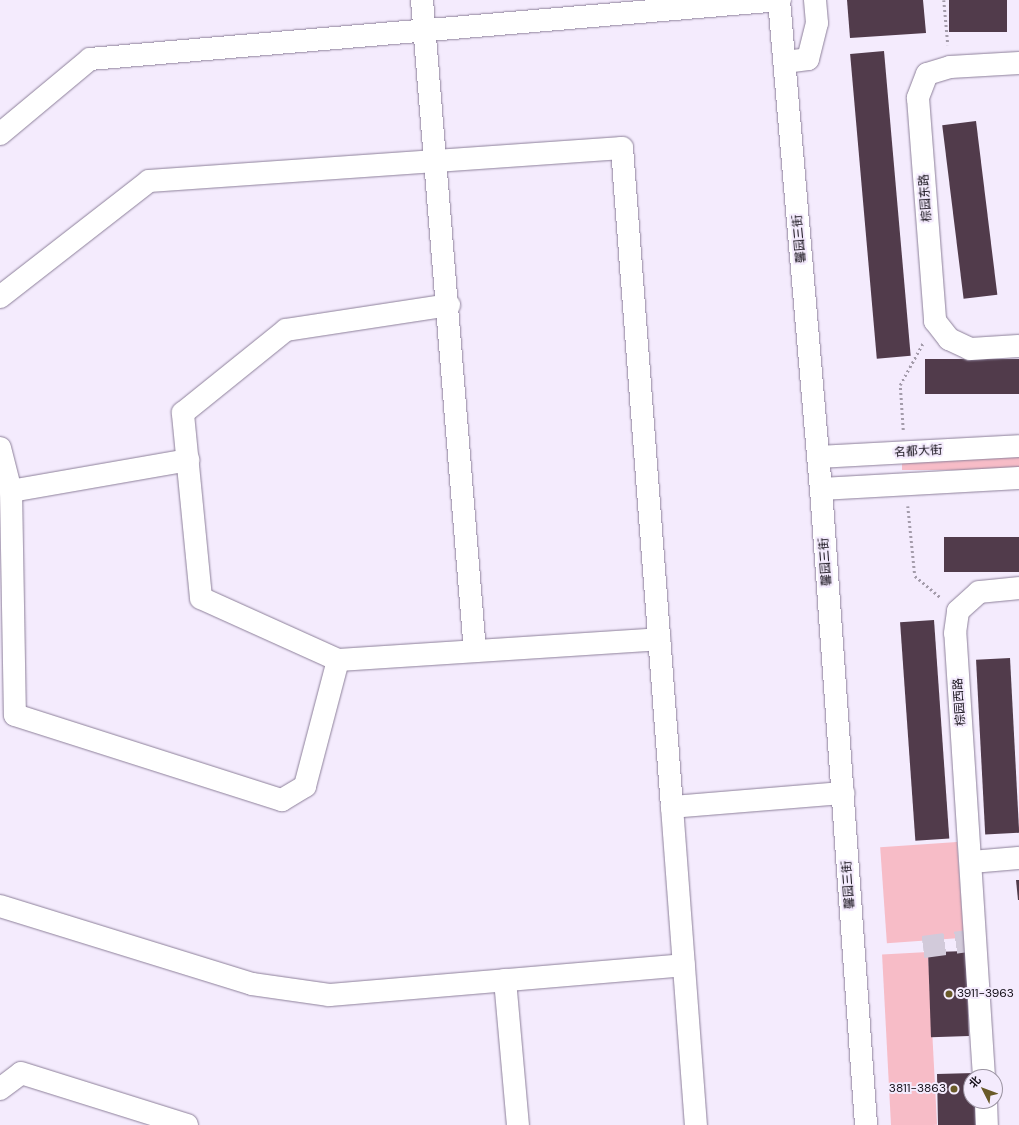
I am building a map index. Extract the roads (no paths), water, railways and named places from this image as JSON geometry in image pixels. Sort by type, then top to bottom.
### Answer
[{"type":"street","points":[[422,0],[438,161],[475,651]]},
{"type":"street","points":[[0,134],[90,59],[779,0]]},
{"type":"street","name":"馨园三街","points":[[779,0],[821,489],[866,1125]]},
{"type":"street","points":[[785,62],[808,59],[817,23],[815,0]]},
{"type":"street","name":"棕园东路","points":[[1019,63],[950,67],[927,74],[918,98],[935,322],[949,339],[970,349],[1019,346]]},
{"type":"street","points":[[0,297],[148,181],[622,148],[696,1125]]},
{"type":"street","points":[[449,305],[286,330],[183,413],[201,598],[338,660],[659,639]]},
{"type":"street","name":"名都大街","points":[[818,457],[1019,446]]},
{"type":"street","points":[[0,448],[11,491],[15,715],[282,800],[305,786],[338,660]]},
{"type":"street","points":[[11,491],[188,460]]},
{"type":"street","points":[[821,489],[1019,478]]},
{"type":"street","name":"棕园西路","points":[[984,1069],[955,633],[958,611],[980,592],[1019,588]]},
{"type":"street","points":[[672,807],[843,793]]},
{"type":"street","points":[[971,862],[1019,858]]},
{"type":"street","points":[[0,906],[252,984],[329,995],[684,965]]},
{"type":"street","points":[[505,980],[518,1125]]},
{"type":"street","points":[[0,1089],[20,1073],[187,1125]]},
{"type":"street","points":[[986,1109],[987,1125]]},
{"type":"tunnel","points":[[923,947],[975,940]]},
{"type":"place","name":"3911-3963","points":[[949,994]]},
{"type":"place","name":"3811-3863","points":[[954,1089]]}]
